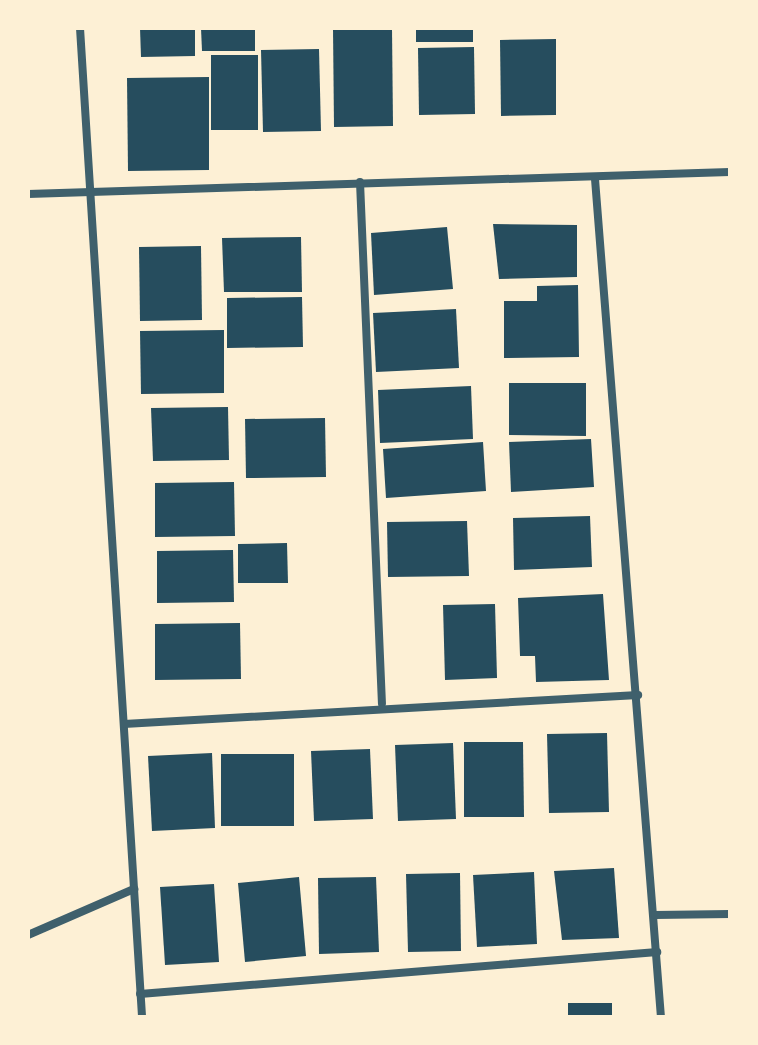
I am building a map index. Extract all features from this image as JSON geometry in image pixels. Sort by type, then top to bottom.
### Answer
[{"type":"street","points":[[80,28],[142,1017]]},
{"type":"street","points":[[28,194],[91,195],[360,182],[595,179],[730,172]]},
{"type":"street","points":[[595,179],[661,1017]]},
{"type":"street","points":[[360,182],[382,704]]},
{"type":"street","points":[[124,724],[382,704],[638,695]]},
{"type":"street","points":[[28,935],[134,889]]},
{"type":"street","points":[[655,915],[730,914]]},
{"type":"street","points":[[140,994],[657,952]]},
{"type":"building","points":[[140,28],[195,28],[195,56],[141,57]]},
{"type":"building","points":[[201,28],[255,28],[255,51],[202,51]]},
{"type":"building","points":[[333,28],[392,28],[393,126],[334,127]]},
{"type":"building","points":[[416,28],[473,28],[473,42],[416,42]]},
{"type":"building","points":[[556,39],[556,115],[501,116],[500,40]]},
{"type":"building","points":[[474,47],[475,114],[419,115],[418,48]]},
{"type":"building","points":[[319,49],[321,131],[263,132],[261,50]]},
{"type":"building","points":[[211,55],[258,55],[258,130],[211,130]]},
{"type":"building","points":[[209,77],[209,170],[128,171],[127,78]]},
{"type":"building","points":[[493,224],[577,225],[577,277],[499,279]]},
{"type":"building","points":[[447,227],[453,289],[374,295],[371,233]]},
{"type":"building","points":[[301,237],[302,292],[224,292],[222,238]]},
{"type":"building","points":[[201,246],[202,320],[140,321],[139,247]]},
{"type":"building","points":[[578,285],[579,357],[504,358],[504,301],[537,301],[537,286]]},
{"type":"building","points":[[302,297],[303,347],[227,348],[227,298]]},
{"type":"building","points":[[456,309],[459,368],[376,372],[373,313]]},
{"type":"building","points":[[224,330],[224,393],[141,394],[140,331]]},
{"type":"building","points":[[509,383],[586,383],[586,436],[509,435]]},
{"type":"building","points":[[471,386],[473,439],[380,443],[378,390]]},
{"type":"building","points":[[228,407],[229,460],[153,461],[151,408]]},
{"type":"building","points":[[325,418],[326,477],[246,478],[245,419]]},
{"type":"building","points":[[591,439],[594,487],[511,492],[509,442]]},
{"type":"building","points":[[483,442],[486,491],[386,498],[383,449]]},
{"type":"building","points":[[234,482],[235,536],[155,537],[155,483]]},
{"type":"building","points":[[590,516],[592,567],[514,570],[513,518]]},
{"type":"building","points":[[467,521],[469,576],[388,577],[387,522]]},
{"type":"building","points":[[287,543],[288,583],[238,583],[238,544]]},
{"type":"building","points":[[233,550],[234,602],[157,603],[157,551]]},
{"type":"building","points":[[603,594],[609,680],[536,682],[535,656],[520,656],[518,598]]},
{"type":"building","points":[[495,604],[497,678],[445,680],[443,605]]},
{"type":"building","points":[[240,623],[241,679],[155,680],[155,624]]},
{"type":"building","points":[[607,733],[609,812],[549,813],[547,734]]},
{"type":"building","points":[[464,742],[523,742],[524,817],[464,817]]},
{"type":"building","points":[[453,743],[456,819],[398,821],[395,745]]},
{"type":"building","points":[[370,749],[373,819],[314,821],[311,751]]},
{"type":"building","points":[[212,753],[215,828],[152,831],[148,756]]},
{"type":"building","points":[[221,754],[294,754],[294,826],[221,826]]},
{"type":"building","points":[[614,868],[619,938],[562,940],[554,871]]},
{"type":"building","points":[[534,872],[537,944],[477,947],[473,875]]},
{"type":"building","points":[[460,873],[461,951],[408,952],[406,874]]},
{"type":"building","points":[[299,877],[306,956],[245,962],[238,883]]},
{"type":"building","points":[[376,877],[379,952],[319,954],[318,878]]},
{"type":"building","points":[[214,884],[219,962],[165,965],[160,887]]},
{"type":"building","points":[[568,1003],[612,1003],[612,1017],[568,1017]]}]
